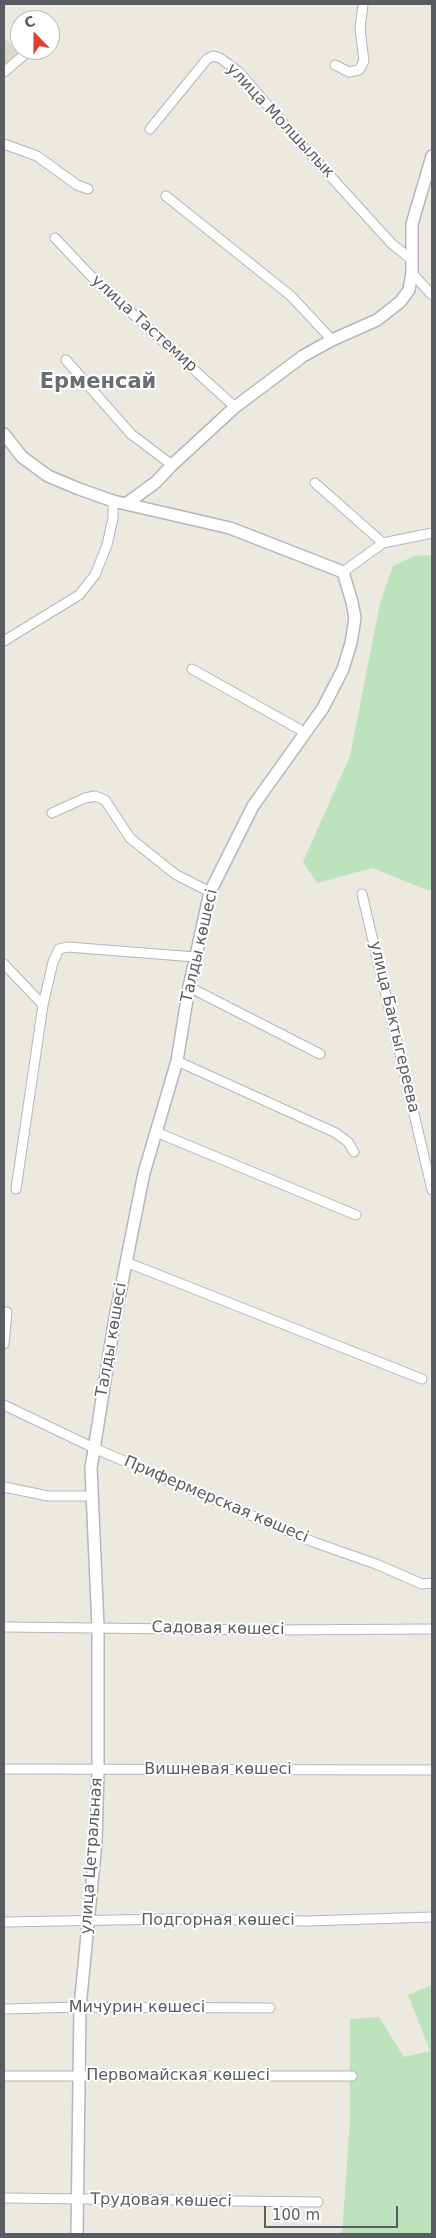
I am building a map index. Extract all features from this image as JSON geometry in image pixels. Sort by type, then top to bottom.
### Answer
[{"type":"street","points":[[335,65],[349,72],[359,70],[364,61],[360,29],[364,4]]},
{"type":"street","name":"улица Молшылык","points":[[150,129],[207,59],[213,56],[220,58],[239,72],[302,146],[334,178],[392,244],[411,259]]},
{"type":"street","points":[[4,72],[18,60]]},
{"type":"street","points":[[4,144],[37,156],[76,186],[88,189]]},
{"type":"street","points":[[126,504],[156,482],[235,407],[302,356],[377,320],[391,311],[400,302],[409,290],[412,273],[412,224],[432,156]]},
{"type":"street","points":[[166,196],[291,296],[332,340]]},
{"type":"street","name":"улица Тастемир","points":[[55,238],[90,275],[235,407]]},
{"type":"street","points":[[412,273],[432,295]]},
{"type":"street","points":[[66,360],[131,434],[172,465]]},
{"type":"street","points":[[4,434],[22,457],[48,476],[114,501],[230,528],[343,572],[383,543],[432,533]]},
{"type":"street","points":[[315,483],[383,543]]},
{"type":"street","points":[[4,641],[79,595],[95,575],[107,545],[113,518],[114,501]]},
{"type":"street","name":"Талды көшесі","points":[[96,1449],[99,1411],[136,1208],[177,1061],[189,987],[210,892],[253,806],[306,734],[323,708],[343,669],[351,643],[355,618],[343,572]]},
{"type":"street","points":[[192,669],[306,734]]},
{"type":"street","points":[[52,813],[84,798],[95,796],[105,800],[130,838],[175,874],[210,892]]},
{"type":"street","name":"улица Бактыгереева","points":[[362,894],[432,1190]]},
{"type":"street","points":[[16,1188],[43,1005],[53,962],[59,949],[68,947],[195,957]]},
{"type":"street","points":[[4,964],[43,1005]]},
{"type":"street","points":[[189,987],[320,1054]]},
{"type":"street","points":[[177,1061],[336,1133],[348,1142],[354,1152]]},
{"type":"street","points":[[156,1132],[356,1216]]},
{"type":"street","points":[[126,1262],[422,1379]]},
{"type":"street","points":[[4,1344],[7,1312]]},
{"type":"street","name":"Прифермерская көшесі","points":[[4,1405],[96,1449],[316,1543],[376,1564],[422,1584],[432,1583]]},
{"type":"street","name":"улица Цетральная","points":[[77,2234],[80,2007],[96,1842],[98,1770],[98,1627],[91,1496],[91,1468],[96,1449]]},
{"type":"street","points":[[4,1488],[48,1496],[91,1496]]},
{"type":"street","name":"Садовая көшесі","points":[[4,1627],[267,1630],[432,1629]]},
{"type":"street","name":"Вишневая көшесі","points":[[4,1769],[432,1770]]},
{"type":"street","name":"Подгорная көшесі","points":[[4,1922],[170,1919],[308,1921],[432,1917]]},
{"type":"street","name":"Мичурин көшесі","points":[[4,2009],[80,2007],[270,2008]]},
{"type":"street","name":"Первомайская көшесі","points":[[4,2076],[352,2076]]},
{"type":"street","name":"Трудовая көшесі","points":[[4,2198],[318,2202]]},
{"type":"shaded area","points":[[4,39],[10,42],[10,60],[4,65]]},
{"type":"green space","points":[[432,555],[432,891],[373,868],[317,883],[303,862],[350,756],[380,603],[393,566],[414,556]]},
{"type":"green space","points":[[432,1985],[432,2234],[342,2234],[350,2120],[350,2019],[379,2017],[404,2057],[430,2051],[408,1995]]},
{"type":"district","name":"Ерменсай","points":[[98,383]]}]
